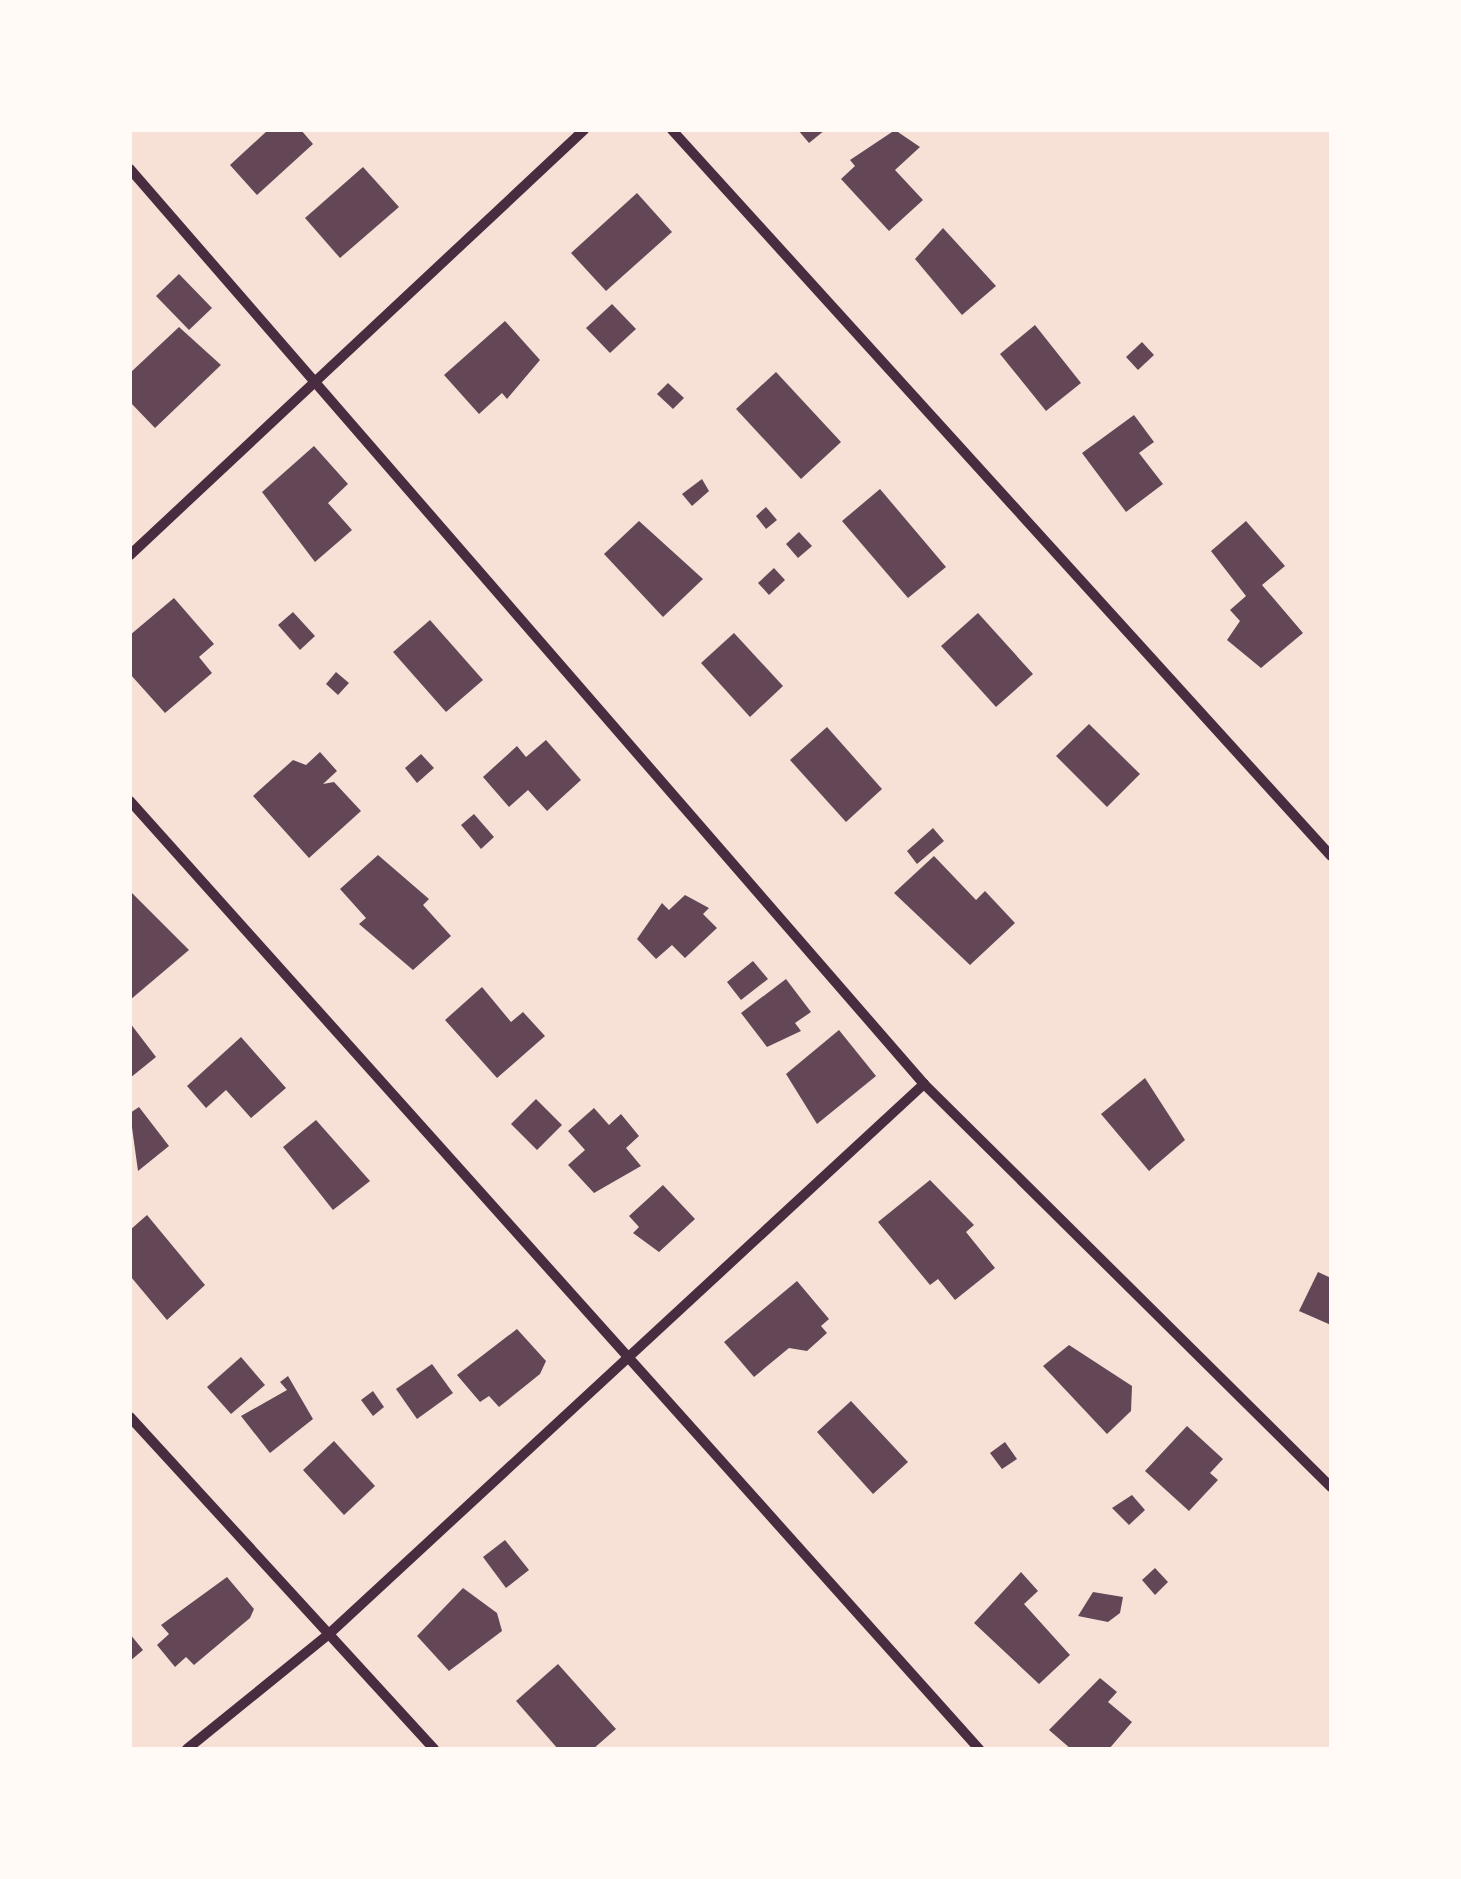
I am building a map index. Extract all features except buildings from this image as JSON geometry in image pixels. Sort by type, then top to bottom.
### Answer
[{"type":"street","points":[[130,556],[584,130]]},
{"type":"street","points":[[672,130],[1331,856]]},
{"type":"street","points":[[130,169],[318,380],[924,1084],[1331,1487]]},
{"type":"street","points":[[130,801],[978,1749]]},
{"type":"street","points":[[187,1749],[330,1633],[628,1362],[924,1084]]},
{"type":"street","points":[[130,1417],[434,1749]]}]
